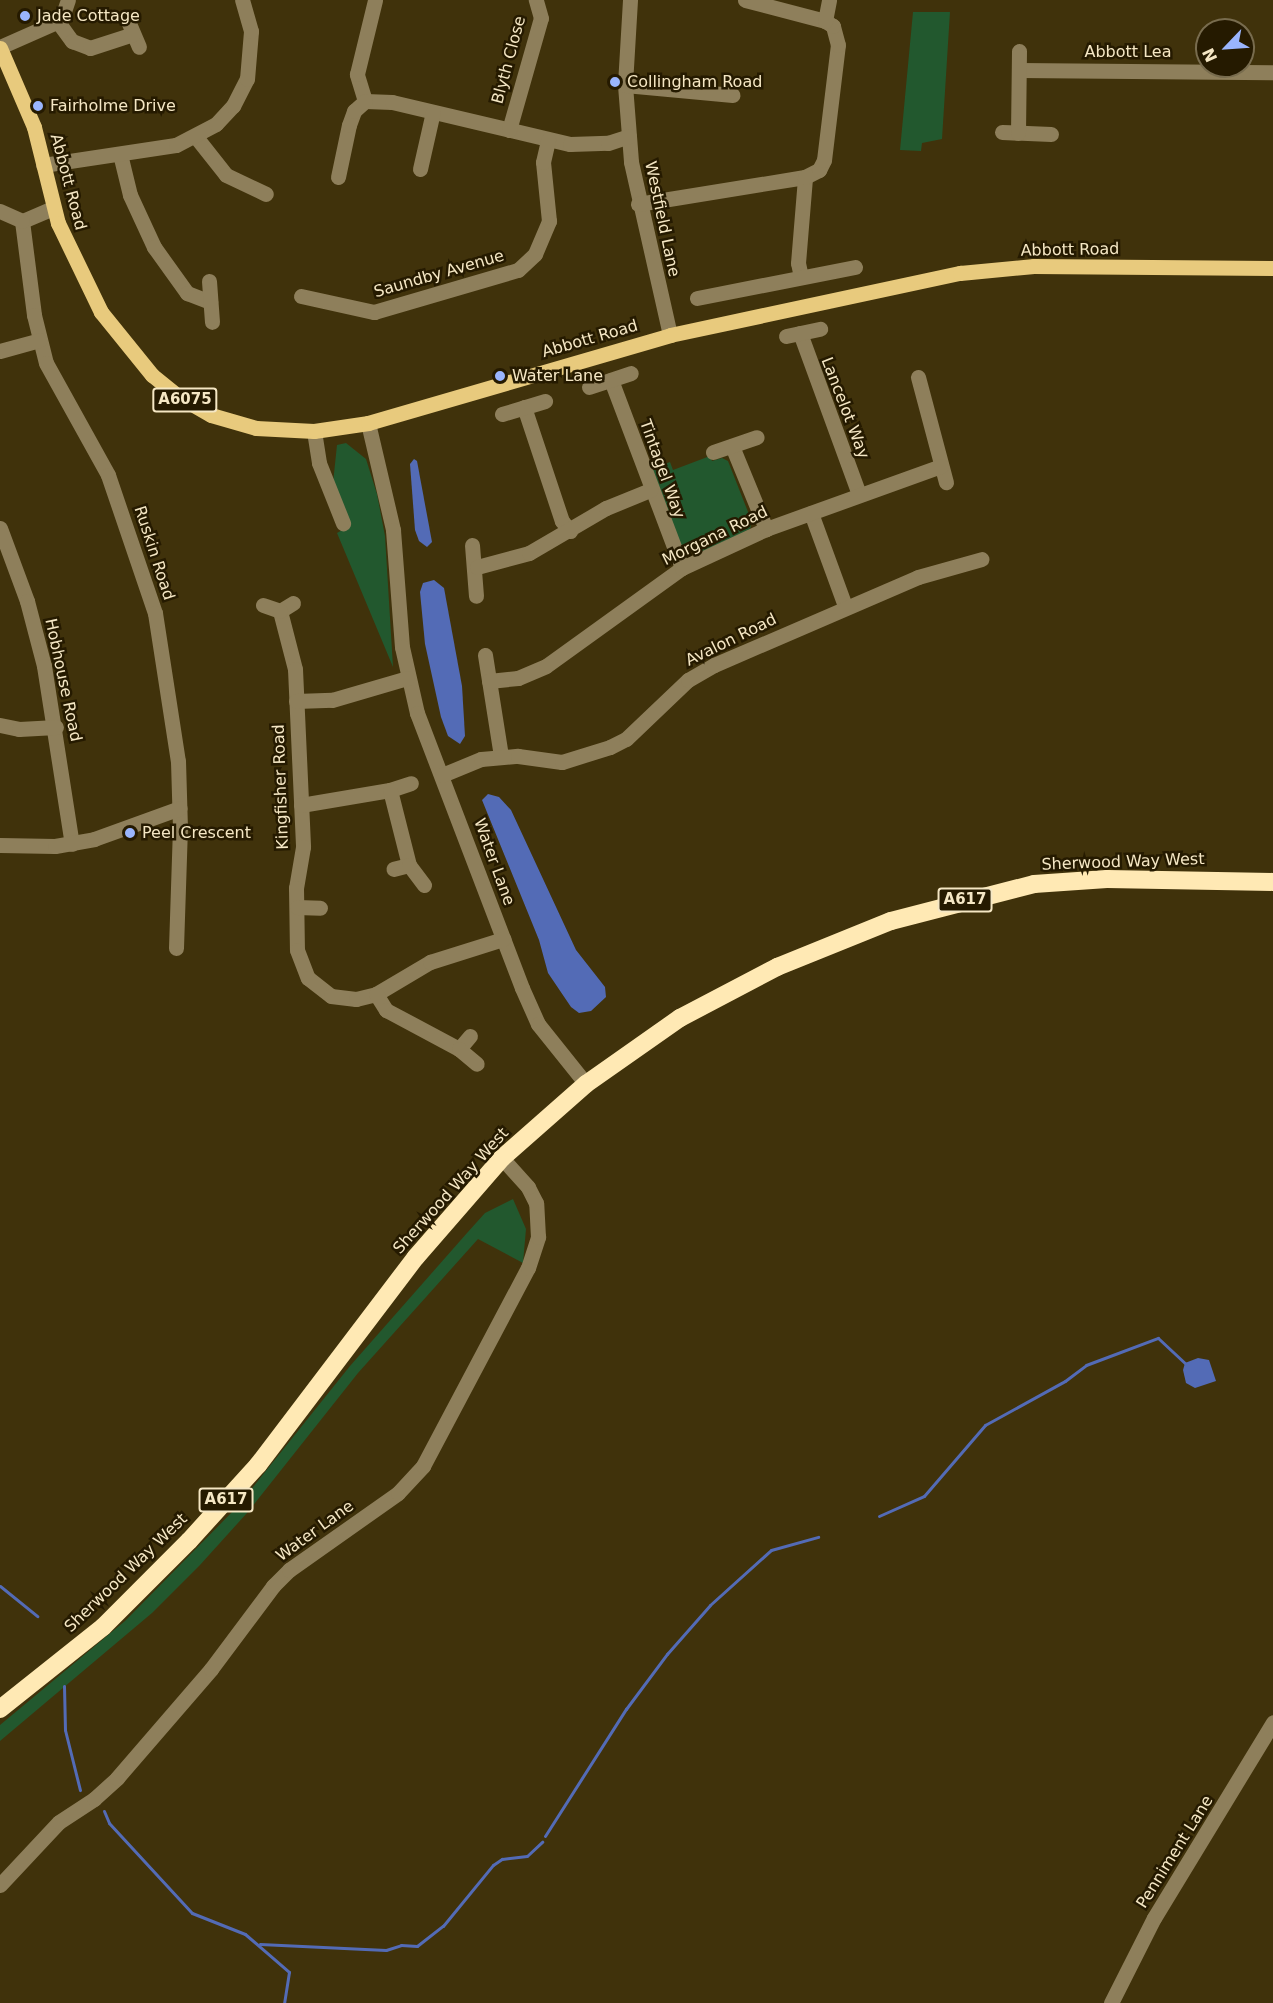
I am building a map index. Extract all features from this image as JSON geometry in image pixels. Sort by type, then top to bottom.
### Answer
[{"type":"highway","name":"Sherwood Way West","points":[[0,1709],[103,1627],[189,1541],[258,1465],[416,1257],[502,1158],[586,1084],[680,1018],[730,989],[891,921],[1034,884],[1118,879],[1273,882]]},
{"type":"main road","name":"Abbott Road","points":[[0,48],[22,92],[53,208],[85,285],[122,342],[152,375],[211,415],[256,428],[314,431],[368,423],[670,335],[960,273],[1034,266],[1273,268]]},
{"type":"street","points":[[0,48],[58,22],[65,17],[68,0]]},
{"type":"street","points":[[43,165],[176,145],[196,138],[232,106],[247,79],[251,31],[242,0]]},
{"type":"street","points":[[365,101],[357,74],[375,0]]},
{"type":"street","name":"Blyth Close","points":[[509,130],[541,18],[536,0]]},
{"type":"street","name":"Westfield Lane","points":[[630,0],[625,85],[629,136],[638,204],[670,335]]},
{"type":"street","points":[[638,204],[805,177],[819,170],[824,160],[838,45],[834,26],[825,21],[745,0]]},
{"type":"street","points":[[825,21],[829,0]]},
{"type":"street","points":[[58,22],[72,40],[90,48],[133,34]]},
{"type":"street","points":[[1018,132],[1019,51]]},
{"type":"street","name":"Abbott Lea","points":[[1019,70],[1273,72]]},
{"type":"street","points":[[625,85],[733,95]]},
{"type":"street","points":[[338,177],[349,125],[354,111],[365,101],[392,102],[548,140],[590,145],[629,136]]},
{"type":"street","points":[[420,169],[433,112]]},
{"type":"street","points":[[1002,132],[1051,134]]},
{"type":"street","points":[[196,138],[226,175],[266,194]]},
{"type":"street","name":"Saundby Avenue","points":[[301,296],[374,312],[518,270],[534,254],[549,221],[543,162],[548,140]]},
{"type":"street","points":[[120,154],[130,195],[154,248],[187,293],[210,302]]},
{"type":"street","points":[[801,278],[798,263],[805,177]]},
{"type":"street","points":[[0,211],[22,221],[53,208]]},
{"type":"street","name":"Ruskin Road","points":[[22,221],[40,340],[46,363],[108,475],[142,567],[174,713],[180,808],[176,948]]},
{"type":"street","points":[[697,298],[855,267]]},
{"type":"street","points":[[209,281],[212,322]]},
{"type":"street","name":"Lancelot Way","points":[[820,329],[793,335],[859,495]]},
{"type":"street","points":[[0,351],[40,340]]},
{"type":"street","points":[[589,387],[631,373]]},
{"type":"street","points":[[918,377],[946,482]]},
{"type":"street","name":"Tintagel Way","points":[[611,380],[650,490],[682,568]]},
{"type":"street","points":[[502,414],[545,401]]},
{"type":"street","points":[[524,407],[562,521],[570,531]]},
{"type":"street","name":"Water Lane","points":[[368,423],[393,530],[407,678],[503,939],[538,1024],[586,1084]]},
{"type":"street","points":[[314,431],[319,463],[343,523]]},
{"type":"street","points":[[713,452],[757,437]]},
{"type":"street","points":[[732,446],[766,529]]},
{"type":"street","name":"Morgana Road","points":[[489,681],[518,678],[546,666],[682,568],[766,529],[941,466]]},
{"type":"street","points":[[477,567],[529,553],[606,508],[650,490]]},
{"type":"street","points":[[811,513],[845,606]]},
{"type":"street","name":"Hobhouse Road","points":[[0,528],[33,622],[56,727],[72,844]]},
{"type":"street","points":[[472,545],[477,567],[476,596]]},
{"type":"street","name":"Avalon Road","points":[[442,775],[481,759],[501,756],[562,762],[610,747],[633,733],[688,680],[845,606],[918,576],[982,559]]},
{"type":"street","name":"Kingfisher Road","points":[[263,605],[286,607],[295,669],[303,847],[296,888],[297,950],[308,978],[341,999],[376,994],[430,962],[503,939]]},
{"type":"street","points":[[485,655],[501,756]]},
{"type":"street","name":"Kingfisher Road","points":[[296,701],[332,700],[407,678]]},
{"type":"street","points":[[0,725],[19,729],[56,727]]},
{"type":"street","points":[[301,804],[390,790],[411,783]]},
{"type":"street","points":[[390,790],[409,865],[424,885]]},
{"type":"street","points":[[0,845],[72,844],[180,808]]},
{"type":"street","points":[[393,868],[409,865]]},
{"type":"street","points":[[297,907],[320,908]]},
{"type":"street","points":[[376,994],[386,1010],[459,1049],[477,1064]]},
{"type":"street","points":[[459,1049],[470,1036]]},
{"type":"street","name":"Water Lane","points":[[0,1885],[59,1822],[117,1778],[211,1669],[273,1586],[289,1570],[398,1493],[423,1466],[528,1268],[538,1237],[536,1203],[528,1187],[502,1158]]},
{"type":"street","name":"Penniment Lane","points":[[1111,2003],[1154,1918],[1273,1722]]},
{"type":"green space","points":[[913,12],[950,12],[942,139],[922,143],[921,151],[900,150]]},
{"type":"green space","points":[[346,443],[366,459],[377,494],[385,536],[393,667],[337,533],[351,525],[333,483],[337,445]]},
{"type":"green space","points":[[710,456],[712,461],[722,458],[728,461],[752,522],[750,529],[695,556],[691,547],[684,549],[687,560],[650,470],[670,462],[673,470]]},
{"type":"green space","points":[[513,1199],[526,1229],[523,1263],[478,1239],[358,1373],[247,1513],[200,1565],[152,1613],[0,1741],[0,1725],[125,1621],[237,1507],[350,1366],[467,1233],[485,1213]]},
{"type":"water","points":[[414,459],[417,461],[432,542],[427,547],[419,541],[415,530],[410,464]]},
{"type":"water","points":[[434,580],[444,588],[462,686],[465,736],[460,744],[448,736],[441,717],[425,644],[420,592],[423,583]]},
{"type":"water","points":[[488,794],[499,797],[511,810],[576,950],[605,987],[606,997],[591,1011],[579,1013],[571,1007],[548,973],[539,940],[482,800]]},
{"type":"water","points":[[1198,1358],[1209,1360],[1216,1381],[1195,1388],[1186,1383],[1183,1370],[1185,1363]]},
{"type":"waterway","points":[[879,1516],[924,1496],[985,1425],[1065,1381],[1086,1365],[1158,1338],[1185,1363]]},
{"type":"waterway","points":[[545,1836],[626,1709],[667,1654],[710,1605],[771,1550],[818,1537]]},
{"type":"waterway","points":[[0,1586],[37,1616]]},
{"type":"waterway","points":[[64,1686],[65,1730],[80,1790]]},
{"type":"waterway","points":[[104,1811],[109,1823],[192,1913],[245,1934],[289,1972],[284,2003]]},
{"type":"waterway","points":[[260,1944],[386,1950],[401,1945],[417,1946],[443,1926],[493,1865],[502,1859],[527,1856],[542,1842]]},
{"type":"place","name":"Jade Cottage","points":[[25,16]]},
{"type":"place","name":"Collingham Road","points":[[615,82]]},
{"type":"place","name":"Fairholme Drive","points":[[38,106]]},
{"type":"place","name":"Water Lane","points":[[500,376]]},
{"type":"place","name":"Peel Crescent","points":[[130,833]]}]
